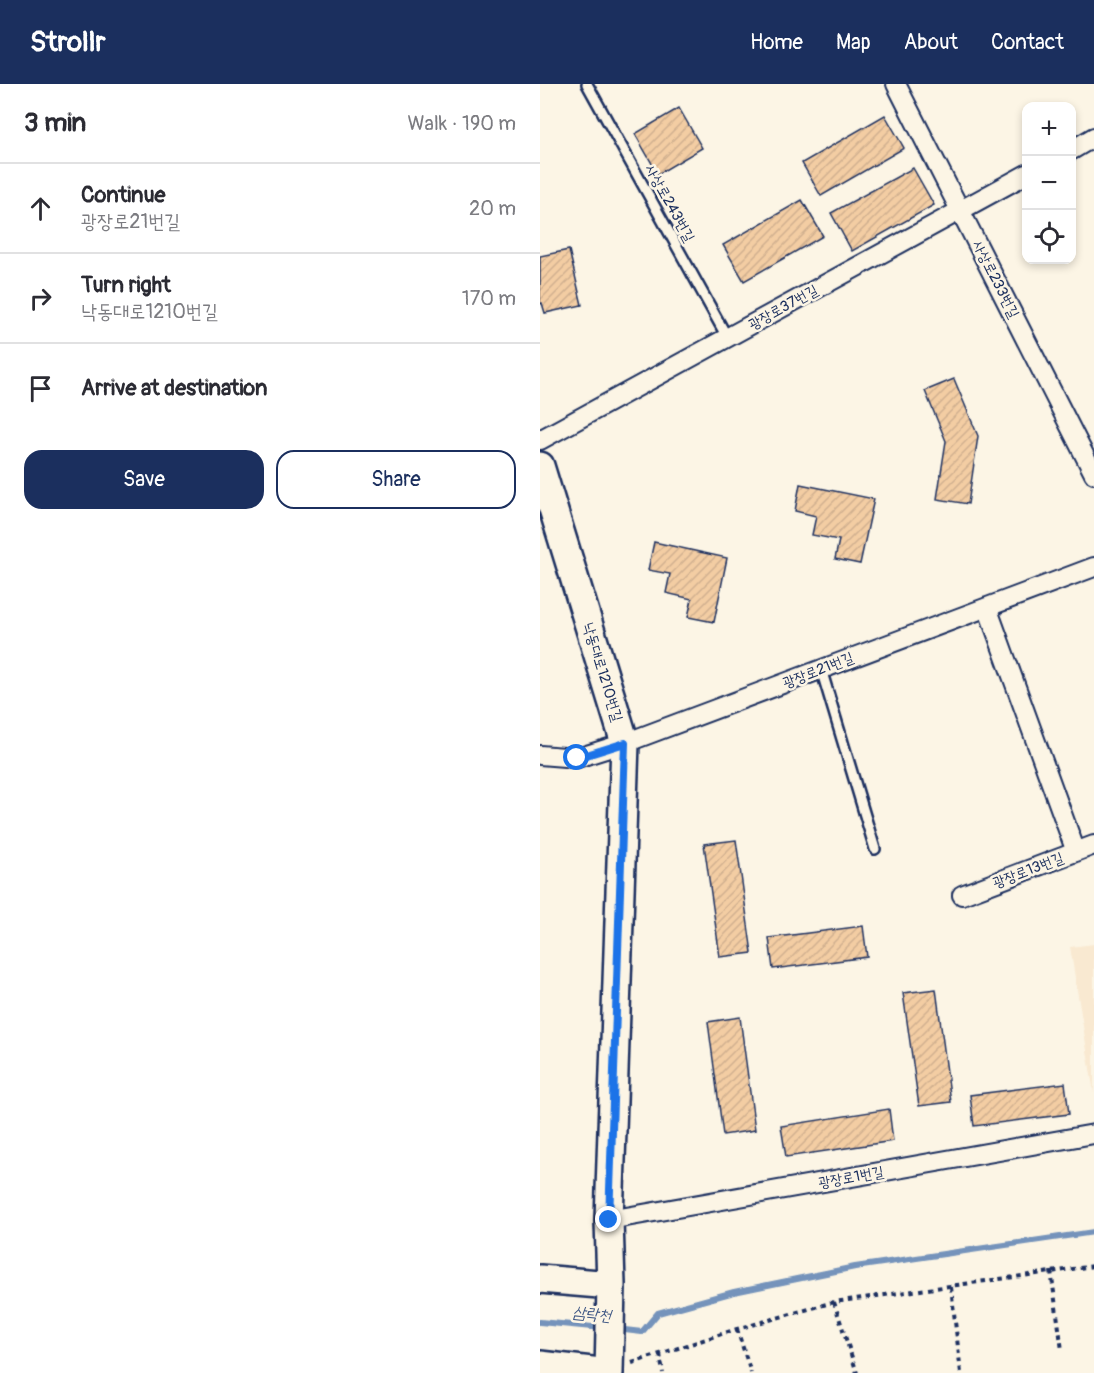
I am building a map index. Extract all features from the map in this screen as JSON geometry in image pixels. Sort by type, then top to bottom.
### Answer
[{"type":"street","name":"사상로233번길","points":[[896,84],[1094,474]]},
{"type":"street","points":[[1076,147],[1094,137]]},
{"type":"street","name":"광장로37번길","points":[[540,440],[1022,176]]},
{"type":"street","name":"낙동대로1210번길","points":[[540,466],[625,743],[609,1220],[611,1286],[609,1373]]},
{"type":"street","name":"광장로21번길","points":[[540,755],[577,758],[625,743],[1094,567]]},
{"type":"street","points":[[987,607],[1076,852]]},
{"type":"street","name":"광장로13번길","points":[[962,895],[1094,845]]},
{"type":"street","name":"광장로1번길","points":[[609,1220],[1094,1134]]},
{"type":"street","points":[[540,1278],[611,1286]]},
{"type":"street","points":[[540,1365],[609,1373]]},
{"type":"lane","name":"사상로243번길","points":[[587,84],[727,337]]},
{"type":"lane","points":[[821,669],[875,849]]},
{"type":"path","points":[[609,1373],[737,1329],[834,1302],[1094,1266]]},
{"type":"path","points":[[1051,1271],[1062,1350]]},
{"type":"path","points":[[951,1287],[961,1373]]},
{"type":"path","points":[[834,1302],[857,1373]]},
{"type":"path","points":[[737,1329],[751,1373]]},
{"type":"path","points":[[660,1354],[663,1373]]},
{"type":"shaded area","points":[[1094,944],[1094,1093],[1070,947]]},
{"type":"building","points":[[679,108],[702,148],[658,174],[635,134]]},
{"type":"building","points":[[885,115],[904,148],[821,196],[802,163]]},
{"type":"building","points":[[913,168],[934,205],[852,251],[831,213]]},
{"type":"building","points":[[802,200],[823,236],[744,281],[723,245]]},
{"type":"building","points":[[569,250],[582,305],[545,313],[542,303],[540,304],[540,256]]},
{"type":"building","points":[[954,379],[978,436],[968,504],[937,499],[946,441],[925,391]]},
{"type":"building","points":[[800,484],[874,499],[860,564],[835,559],[839,540],[812,535],[816,516],[795,511]]},
{"type":"building","points":[[654,542],[727,558],[714,622],[688,617],[692,599],[666,593],[670,574],[648,570]]},
{"type":"building","points":[[736,840],[752,953],[720,957],[704,844]]},
{"type":"building","points":[[863,926],[867,957],[773,969],[769,938]]},
{"type":"building","points":[[936,989],[951,1102],[919,1106],[903,993]]},
{"type":"building","points":[[740,1017],[755,1130],[723,1135],[708,1022]]},
{"type":"building","points":[[1065,1083],[1069,1114],[974,1126],[970,1095]]},
{"type":"building","points":[[889,1109],[893,1141],[786,1157],[781,1126]]},
{"type":"waterway","points":[[616,1329],[642,1332],[658,1313],[734,1292],[855,1267],[1094,1232]]},
{"type":"waterway","name":"삼락천","points":[[540,1322],[603,1328]]},
{"type":"route","points":[[577,758],[625,743],[609,1220]]}]
